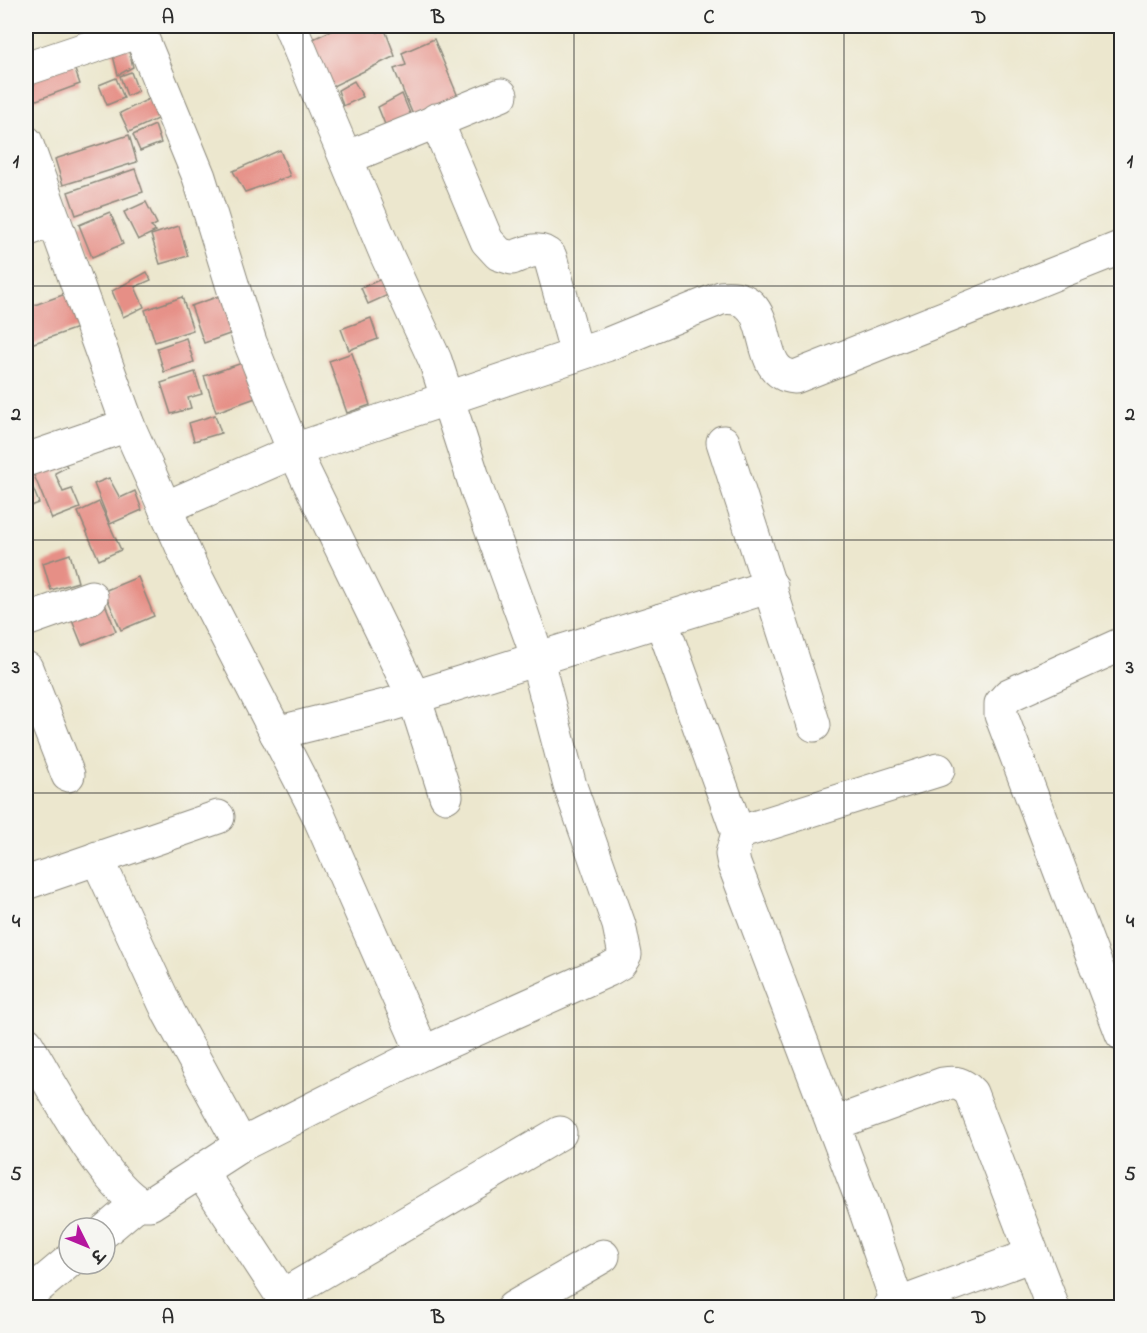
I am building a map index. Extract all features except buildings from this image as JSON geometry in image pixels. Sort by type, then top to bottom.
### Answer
[{"type":"street","points":[[26,1043],[96,1157],[122,1189],[138,1203],[150,1204],[241,1145],[423,1053],[608,970],[620,963],[625,955],[618,925],[570,786],[537,661],[435,360],[387,256],[290,26]]},
{"type":"street","points":[[26,69],[133,33],[142,38],[199,177],[250,342],[294,451],[414,697],[446,796]]},
{"type":"street","points":[[346,158],[501,95]]},
{"type":"street","points":[[436,120],[478,222],[494,250],[512,258],[536,250],[545,252],[550,257],[577,354]]},
{"type":"street","points":[[26,142],[40,225],[193,571],[317,812],[423,1053]]},
{"type":"street","points":[[165,508],[294,451],[447,396],[577,354],[721,298],[734,296],[750,303],[756,312],[770,357],[779,372],[795,377],[1122,247]]},
{"type":"street","points":[[26,460],[128,425]]},
{"type":"street","points":[[723,442],[814,725]]},
{"type":"street","points":[[276,733],[414,697],[537,661],[771,586]]},
{"type":"street","points":[[26,620],[91,597]]},
{"type":"street","points":[[661,620],[738,833],[732,854],[734,864],[833,1125],[895,1306],[1032,1255]]},
{"type":"street","points":[[1122,644],[1009,695],[1000,704],[1000,715],[1122,1034]]},
{"type":"street","points":[[26,668],[68,775]]},
{"type":"street","points":[[738,833],[939,770]]},
{"type":"street","points":[[26,883],[218,817]]},
{"type":"street","points":[[97,858],[169,1012],[241,1145]]},
{"type":"street","points":[[833,1125],[943,1084],[954,1082],[964,1085],[970,1093],[1053,1308]]},
{"type":"street","points":[[201,1172],[286,1302],[560,1132]]},
{"type":"street","points":[[117,1221],[138,1203]]},
{"type":"street","points":[[513,1308],[603,1256]]},
{"type":"street","points":[[26,1297],[57,1271]]}]
